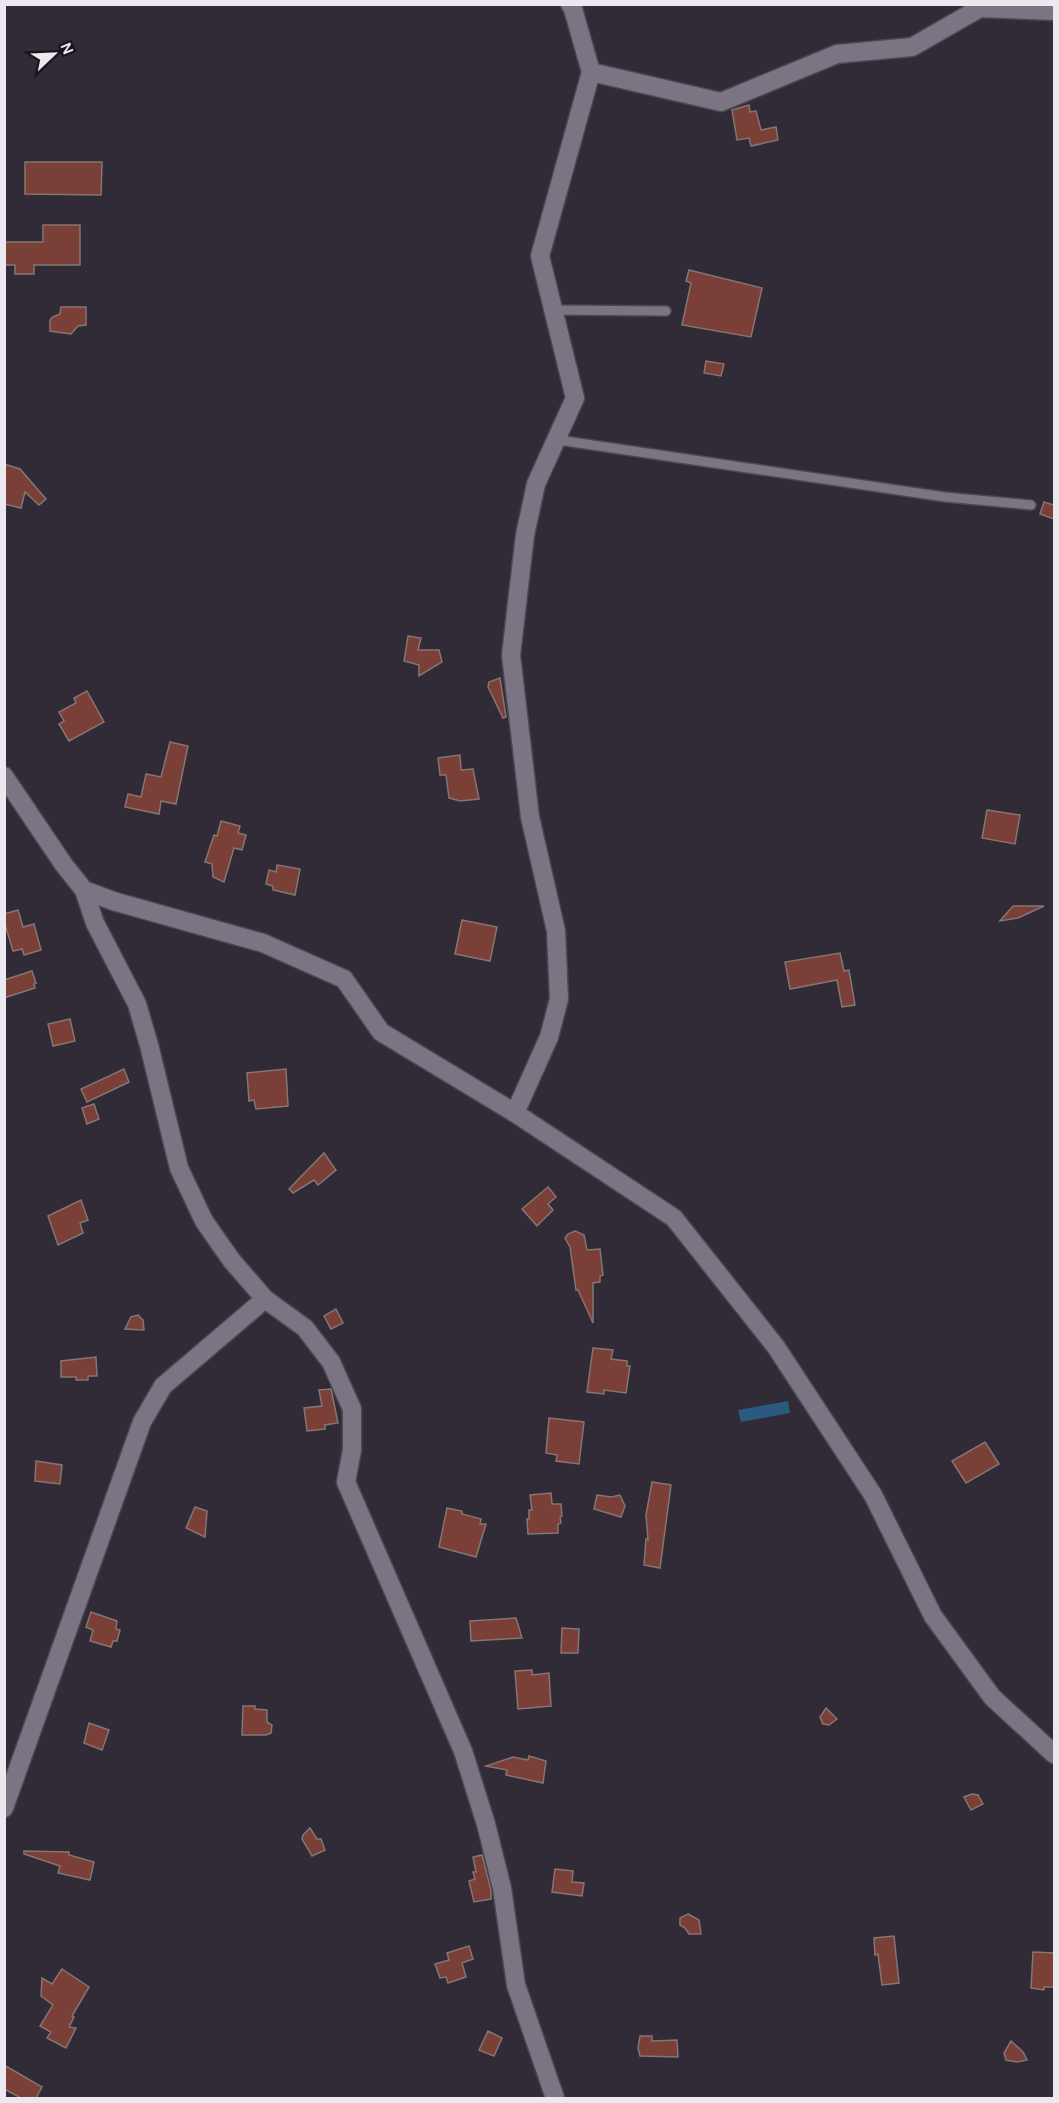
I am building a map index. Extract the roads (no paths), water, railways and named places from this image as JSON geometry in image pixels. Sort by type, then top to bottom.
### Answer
[{"type":"street","points":[[514,1113],[549,1037],[559,999],[556,931],[530,818],[511,655],[525,535],[536,484],[558,440],[575,398],[540,256],[591,72],[570,4]]},
{"type":"street","points":[[591,72],[721,102],[837,54],[912,47],[980,8],[1054,11]]},
{"type":"street","points":[[4,776],[64,866],[84,890],[95,923],[136,1004],[149,1045],[178,1168],[204,1221],[232,1261],[265,1299],[305,1328],[331,1362],[352,1409],[352,1450],[346,1482],[463,1751],[486,1824],[502,1887],[516,1985],[555,2098]]},
{"type":"street","points":[[84,890],[113,901],[263,943],[344,979],[381,1032],[514,1113],[674,1218],[776,1347],[873,1495],[933,1616],[992,1697],[1054,1754]]},
{"type":"street","points":[[4,1808],[142,1422],[163,1386],[265,1299]]},
{"type":"lane","points":[[553,310],[666,311]]},
{"type":"lane","points":[[558,440],[945,497],[1031,505]]},
{"type":"water","points":[[788,1401],[790,1413],[741,1422],[738,1410]]}]
